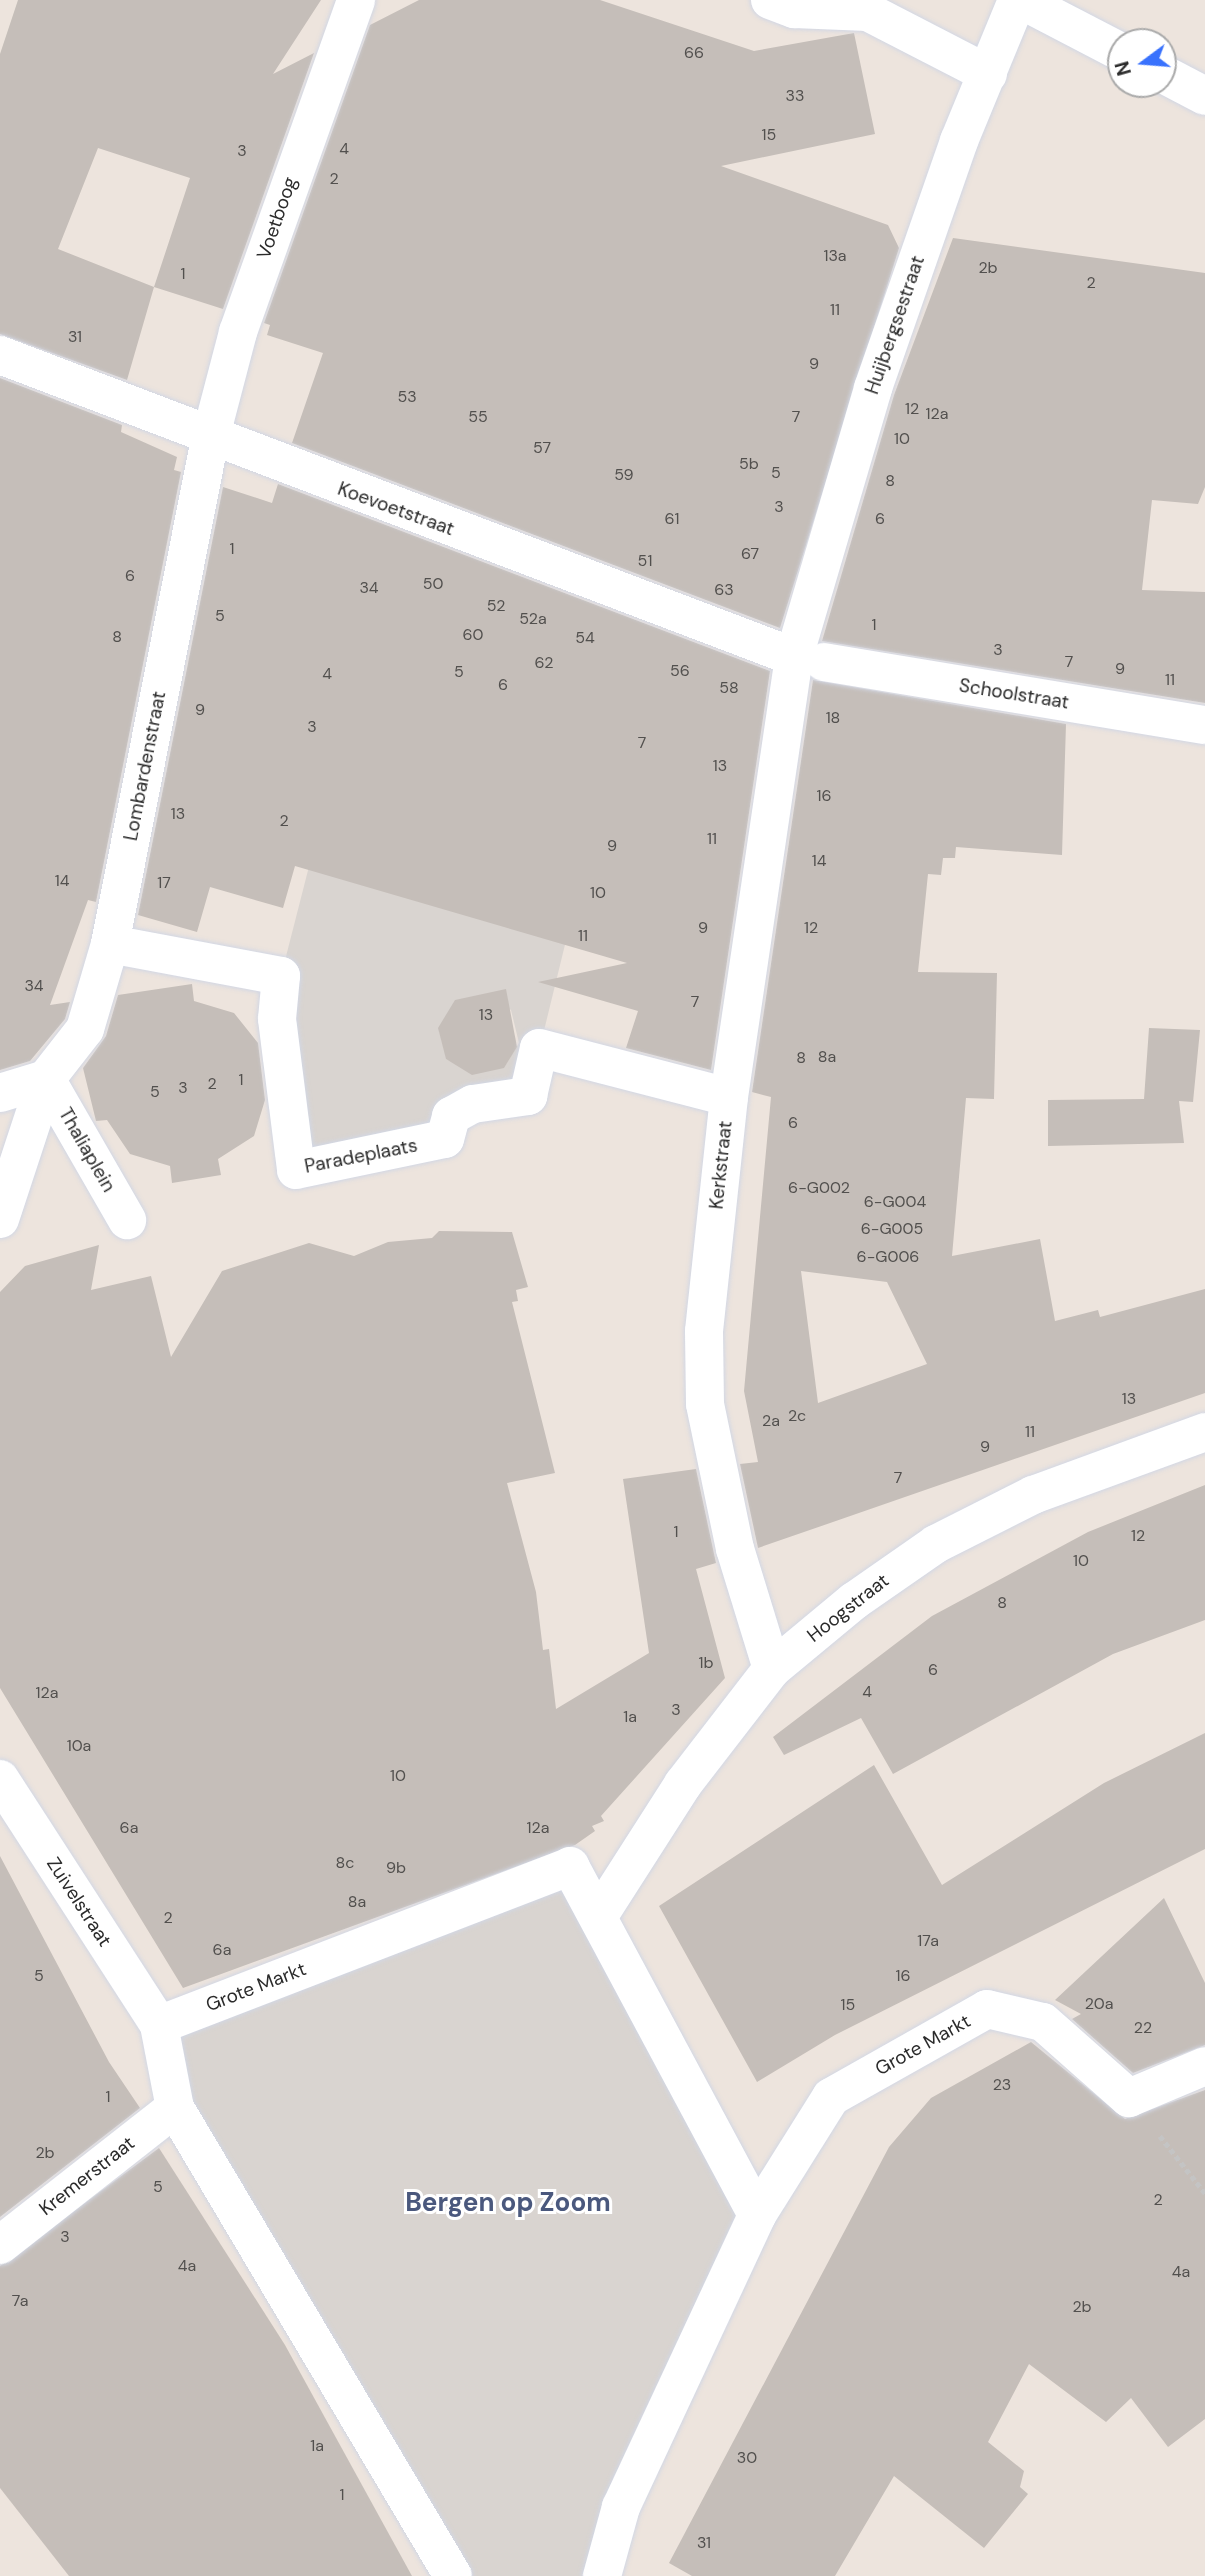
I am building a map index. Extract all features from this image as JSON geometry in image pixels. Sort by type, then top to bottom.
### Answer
[{"type":"street","name":"Voetboog","points":[[209,439],[237,332],[356,0]]},
{"type":"street","points":[[769,0],[794,9],[868,12],[988,74]]},
{"type":"street","points":[[1019,0],[1107,45]]},
{"type":"street","name":"Huijbergsestraat","points":[[809,659],[873,387],[959,141],[1019,0]]},
{"type":"street","points":[[1177,81],[1205,96]]},
{"type":"street","name":"Koevoetstraat","points":[[0,355],[209,439],[809,659]]},
{"type":"street","name":"Lombardenstraat","points":[[0,1219],[46,1079],[85,1029],[110,944],[209,439]]},
{"type":"street","name":"Schoolstraat","points":[[809,659],[1205,725]]},
{"type":"street","name":"Kerkstraat","points":[[772,1669],[735,1549],[705,1404],[704,1331],[729,1097],[809,659]]},
{"type":"street","name":"Paradeplaats","points":[[110,944],[281,976],[277,1019],[296,1170],[445,1139],[451,1116],[473,1104],[528,1096],[540,1048],[729,1097]]},
{"type":"street","points":[[0,1093],[46,1079]]},
{"type":"street","name":"Thaliaplein","points":[[46,1079],[127,1220]]},
{"type":"street","name":"Hoogstraat","points":[[598,1917],[683,1784],[772,1669],[936,1544],[1033,1494],[1205,1432]]},
{"type":"street","name":"Zuivelstraat","points":[[0,1779],[159,2025]]},
{"type":"street","name":"Grote Markt","points":[[159,2025],[570,1866],[757,2215]]},
{"type":"street","name":"Grote Markt","points":[[602,2576],[621,2507],[757,2215],[831,2097],[987,2009],[1043,2022],[1129,2098]]},
{"type":"street","points":[[159,2025],[175,2108],[436,2570]]},
{"type":"street","points":[[1129,2098],[1205,2066]]},
{"type":"street","name":"Kremerstraat","points":[[0,2245],[175,2108]]},
{"type":"path","points":[[1129,2098],[1205,2193]]},
{"type":"shaded area","points":[[361,663],[617,732],[528,1096],[296,1170],[281,976]],"holes":[[[487,994],[511,1010],[519,1043],[505,1066],[447,1060],[439,1030]]]},
{"type":"shaded area","points":[[570,1866],[757,2215],[602,2576],[453,2576],[175,2108],[159,2025]]},
{"type":"building","points":[[18,0],[321,0],[273,74],[314,53],[223,309],[154,287],[127,380],[0,334],[0,54]],"holes":[[[98,148],[190,178],[154,287],[58,249]]]},
{"type":"building","points":[[419,0],[600,0],[754,51],[854,33],[875,134],[721,166],[888,225],[899,248],[780,628],[292,443],[323,353],[267,335],[270,325],[264,323],[370,25]]},
{"type":"building","points":[[953,238],[1205,273],[1205,487],[1198,504],[1152,500],[1142,590],[1205,592],[1205,703],[822,641],[894,395]]},
{"type":"building","points":[[0,378],[122,425],[121,432],[177,457],[174,470],[181,472],[96,902],[88,900],[50,1005],[70,1002],[65,1019],[30,1061],[0,1070]]},
{"type":"building","points":[[278,484],[770,671],[711,1070],[626,1048],[638,1011],[538,982],[627,963],[295,866],[283,908],[210,887],[197,932],[138,915],[223,487],[272,503]]},
{"type":"building","points":[[813,680],[1066,724],[1062,855],[956,847],[955,858],[943,858],[941,875],[928,874],[918,972],[997,973],[994,1099],[966,1098],[952,1256],[1040,1239],[1055,1321],[1098,1310],[1100,1317],[1205,1289],[1205,1393],[758,1548],[740,1464],[758,1462],[744,1391],[771,1097],[752,1092]],"holes":[[[801,1271],[887,1282],[927,1364],[818,1403]]]},
{"type":"building","points":[[192,984],[194,1001],[234,1013],[258,1043],[265,1100],[254,1136],[218,1159],[221,1175],[172,1183],[170,1166],[130,1154],[107,1120],[96,1121],[83,1068],[106,1036],[118,995]]},
{"type":"building","points":[[506,989],[517,1047],[504,1068],[472,1075],[446,1059],[438,1028],[455,1000]]},
{"type":"building","points":[[1149,1028],[1200,1030],[1193,1102],[1179,1101],[1184,1143],[1048,1146],[1048,1100],[1144,1099]]},
{"type":"building","points":[[439,1231],[512,1232],[528,1287],[516,1290],[518,1301],[512,1302],[555,1473],[507,1483],[536,1592],[543,1650],[549,1649],[556,1709],[649,1653],[623,1479],[696,1469],[716,1563],[696,1569],[725,1678],[601,1816],[604,1821],[592,1826],[595,1831],[575,1845],[183,1988],[0,1688],[0,1292],[25,1266],[99,1245],[91,1290],[151,1276],[171,1357],[222,1271],[309,1243],[354,1256],[388,1242],[432,1238]]},
{"type":"building","points":[[1205,1485],[1205,1620],[1113,1654],[893,1774],[861,1718],[784,1755],[773,1737],[932,1616],[1088,1532]]},
{"type":"building","points":[[1205,1733],[1205,1849],[835,2035],[757,2082],[659,1906],[874,1765],[942,1885],[1104,1783]]},
{"type":"building","points":[[0,1856],[109,2062],[140,2108],[0,2217]]},
{"type":"building","points":[[1164,1898],[1205,1983],[1205,2045],[1133,2073],[1072,2019],[1081,2014],[1055,2000]]},
{"type":"building","points":[[1031,2042],[1125,2119],[1205,2090],[1205,2419],[1168,2447],[1131,2398],[1106,2422],[1029,2364],[988,2442],[1024,2471],[1020,2487],[1028,2494],[984,2548],[894,2476],[835,2576],[692,2576],[669,2563],[889,2147],[931,2098]]},
{"type":"building","points":[[159,2148],[285,2345],[412,2576],[69,2576],[0,2488],[0,2266]]},
{"type":"district","name":"Bergen op Zoom","points":[[508,2203]]}]
